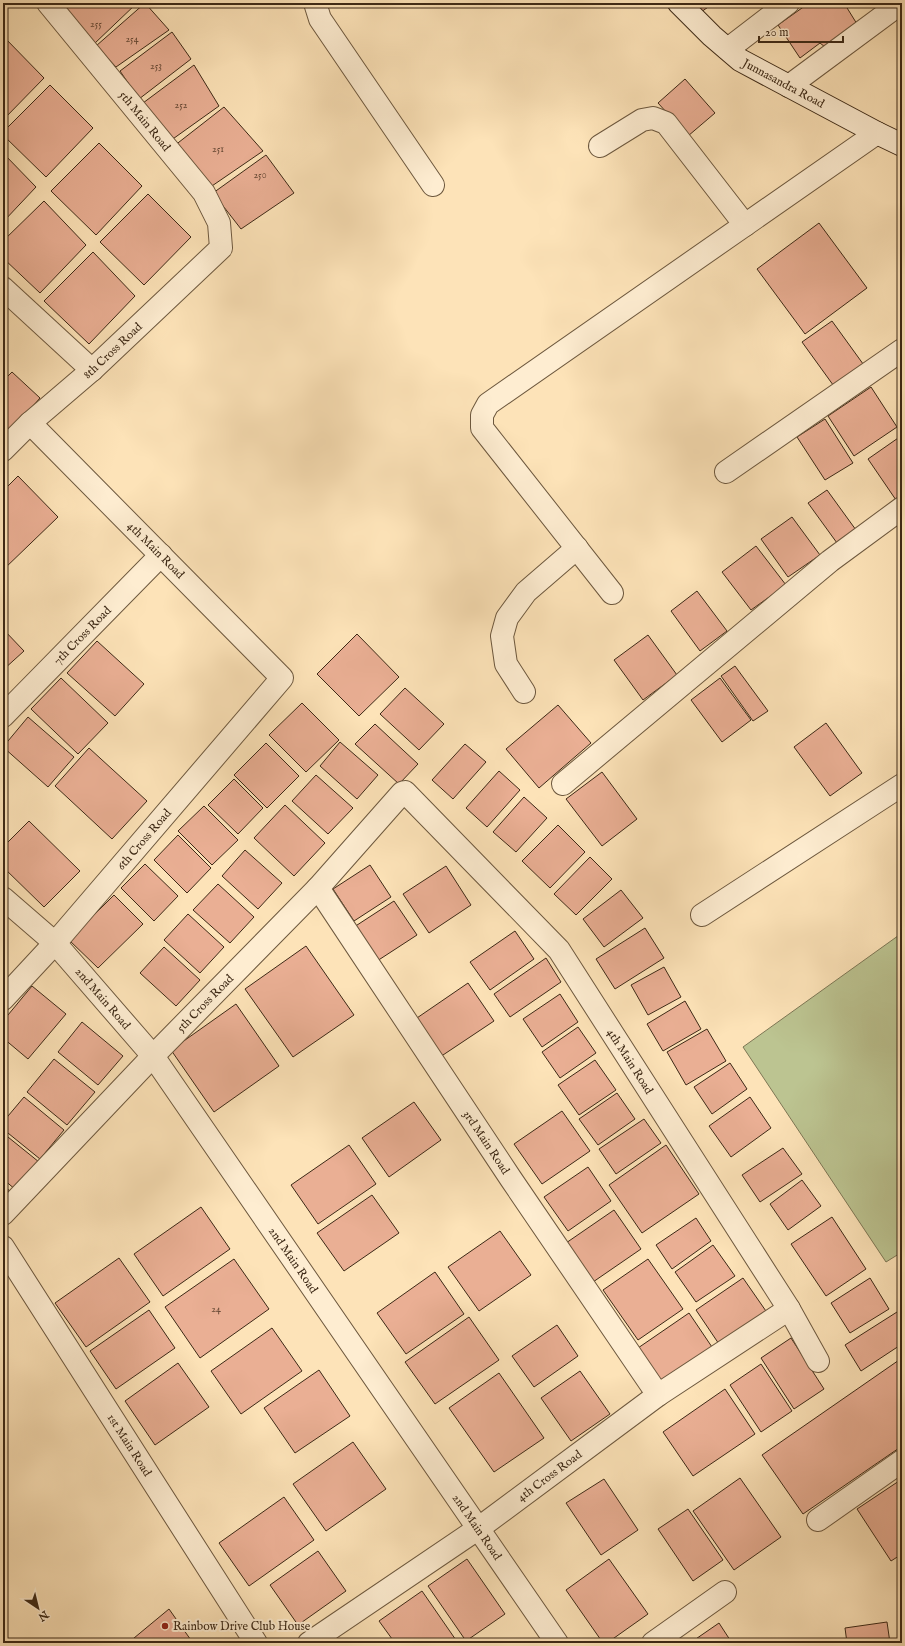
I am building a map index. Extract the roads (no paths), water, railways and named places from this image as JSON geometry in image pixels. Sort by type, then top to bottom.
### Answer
[{"type":"street","name":"5th Main Road","points":[[48,3],[204,193],[219,224],[221,248]]},
{"type":"street","points":[[315,3],[320,19],[433,186]]},
{"type":"street","name":"Junnasandra Road","points":[[679,3],[740,60],[902,145]]},
{"type":"street","points":[[728,49],[788,3]]},
{"type":"street","points":[[789,86],[901,3]]},
{"type":"street","points":[[600,146],[642,120],[653,118],[666,123],[745,225]]},
{"type":"street","points":[[612,593],[482,428],[482,415],[488,404],[877,133]]},
{"type":"street","name":"8th Cross Road","points":[[3,450],[30,423],[92,370],[221,248]]},
{"type":"street","points":[[3,288],[92,370]]},
{"type":"street","points":[[726,472],[902,350]]},
{"type":"street","name":"4th Main Road","points":[[30,423],[282,678]]},
{"type":"street","points":[[564,784],[830,561],[902,508]]},
{"type":"street","points":[[524,692],[506,664],[502,636],[507,618],[526,592],[577,548]]},
{"type":"street","name":"7th Cross Road","points":[[3,716],[161,555]]},
{"type":"street","name":"6th Cross Road","points":[[3,999],[55,943],[282,678]]},
{"type":"street","points":[[702,915],[902,785]]},
{"type":"street","name":"4th Main Road","points":[[405,792],[559,950],[789,1309],[818,1361]]},
{"type":"street","name":"5th Cross Road","points":[[3,1214],[154,1056],[318,888],[402,793],[405,792]]},
{"type":"street","name":"3rd Main Road","points":[[318,888],[511,1179],[658,1395]]},
{"type":"street","name":"2nd Main Road","points":[[3,898],[55,943],[154,1056],[557,1643]]},
{"type":"street","name":"1st Main Road","points":[[3,1247],[256,1643]]},
{"type":"street","name":"4th Cross Road","points":[[310,1643],[479,1528],[658,1395],[789,1309]]},
{"type":"street","points":[[818,1520],[902,1461]]},
{"type":"street","points":[[653,1643],[725,1592]]},
{"type":"place","name":"Rainbow Drive Club House","points":[[165,1626]]}]
